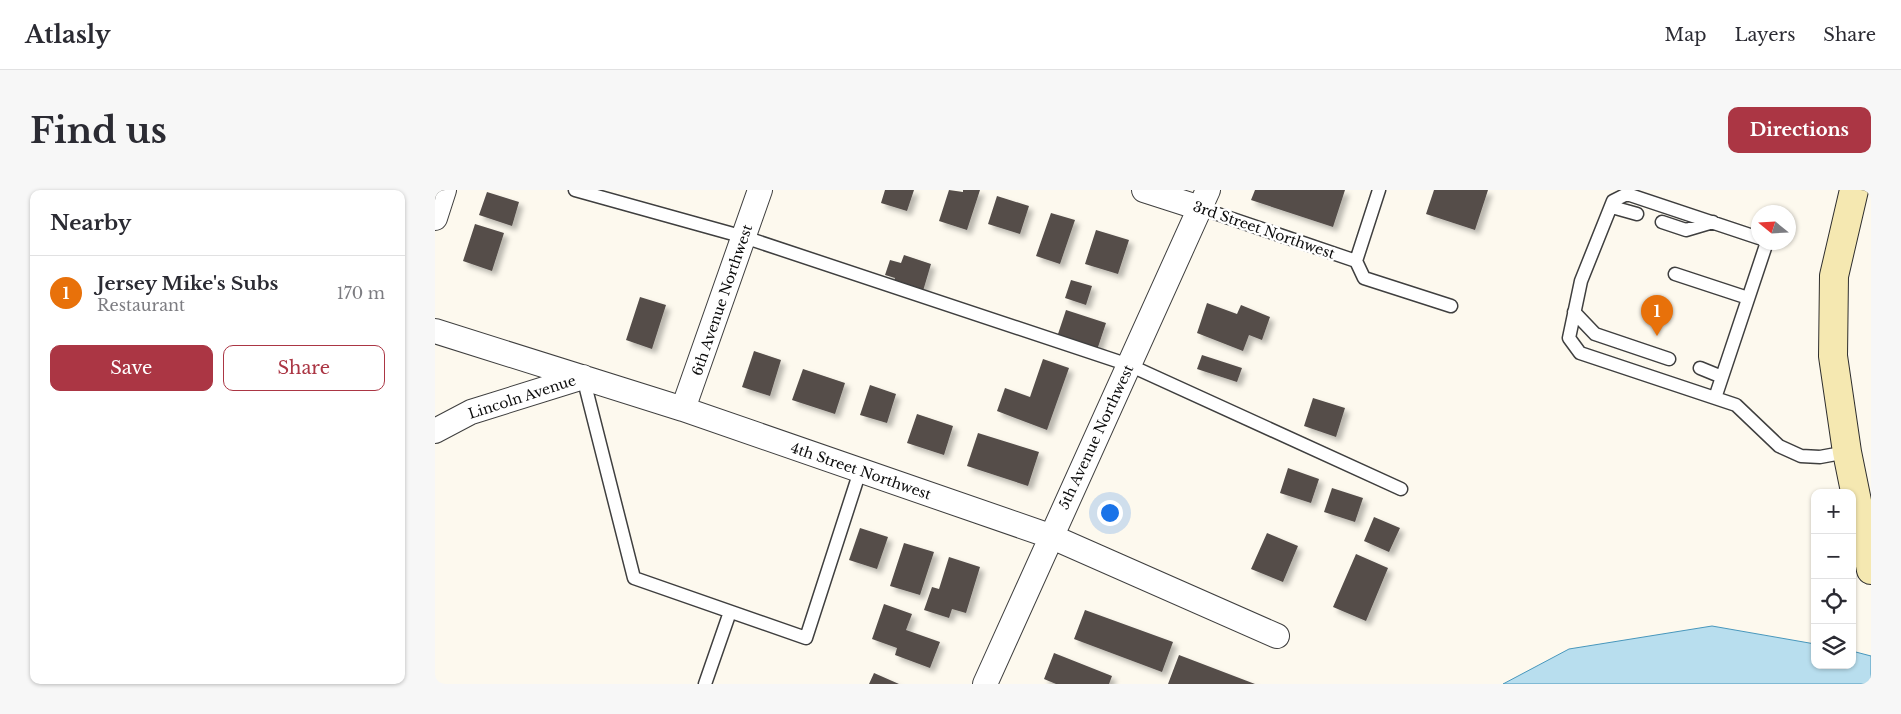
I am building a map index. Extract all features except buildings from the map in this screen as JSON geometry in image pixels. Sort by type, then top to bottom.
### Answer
[{"type":"main road","points":[[1854,190],[1834,276],[1833,356],[1847,452],[1871,570]]},
{"type":"street","points":[[435,218],[444,190]]},
{"type":"street","name":"6th Avenue Northwest","points":[[683,409],[760,190]]},
{"type":"street","name":"3rd Street Northwest","points":[[1144,190],[1204,199]]},
{"type":"street","name":"5th Avenue Northwest","points":[[985,684],[1050,536],[1204,199]]},
{"type":"street","name":"4th Street Northwest","points":[[435,331],[683,409],[1050,536],[1277,636]]},
{"type":"street","name":"Lincoln Avenue","points":[[435,431],[471,412],[583,377]]},
{"type":"lane","points":[[575,190],[744,237],[1129,365],[1401,488]]},
{"type":"lane","points":[[1379,190],[1356,261],[1365,278],[1451,306]]},
{"type":"lane","points":[[1751,235],[1627,194],[1613,201],[1581,281],[1569,338],[1580,353],[1737,405],[1779,446],[1801,456],[1820,457],[1847,452]]},
{"type":"lane","name":"3rd Street Northwest","points":[[1204,199],[1356,261]]},
{"type":"lane","points":[[1611,206],[1637,214]]},
{"type":"lane","points":[[1662,222],[1687,230],[1713,222]]},
{"type":"lane","points":[[1715,398],[1764,250]]},
{"type":"lane","points":[[1675,274],[1748,298]]},
{"type":"lane","points":[[1574,312],[1595,334],[1669,358]]},
{"type":"lane","points":[[1700,368],[1722,377]]},
{"type":"lane","points":[[583,377],[634,578],[806,638],[859,471]]},
{"type":"lane","points":[[705,684],[730,612]]},
{"type":"water","points":[[1712,626],[1811,643],[1811,669],[1856,669],[1856,652],[1871,656],[1871,684],[1503,684],[1569,649]]},
{"type":"place","name":"Jersey Mike's Subs","points":[[1657,336]]}]
